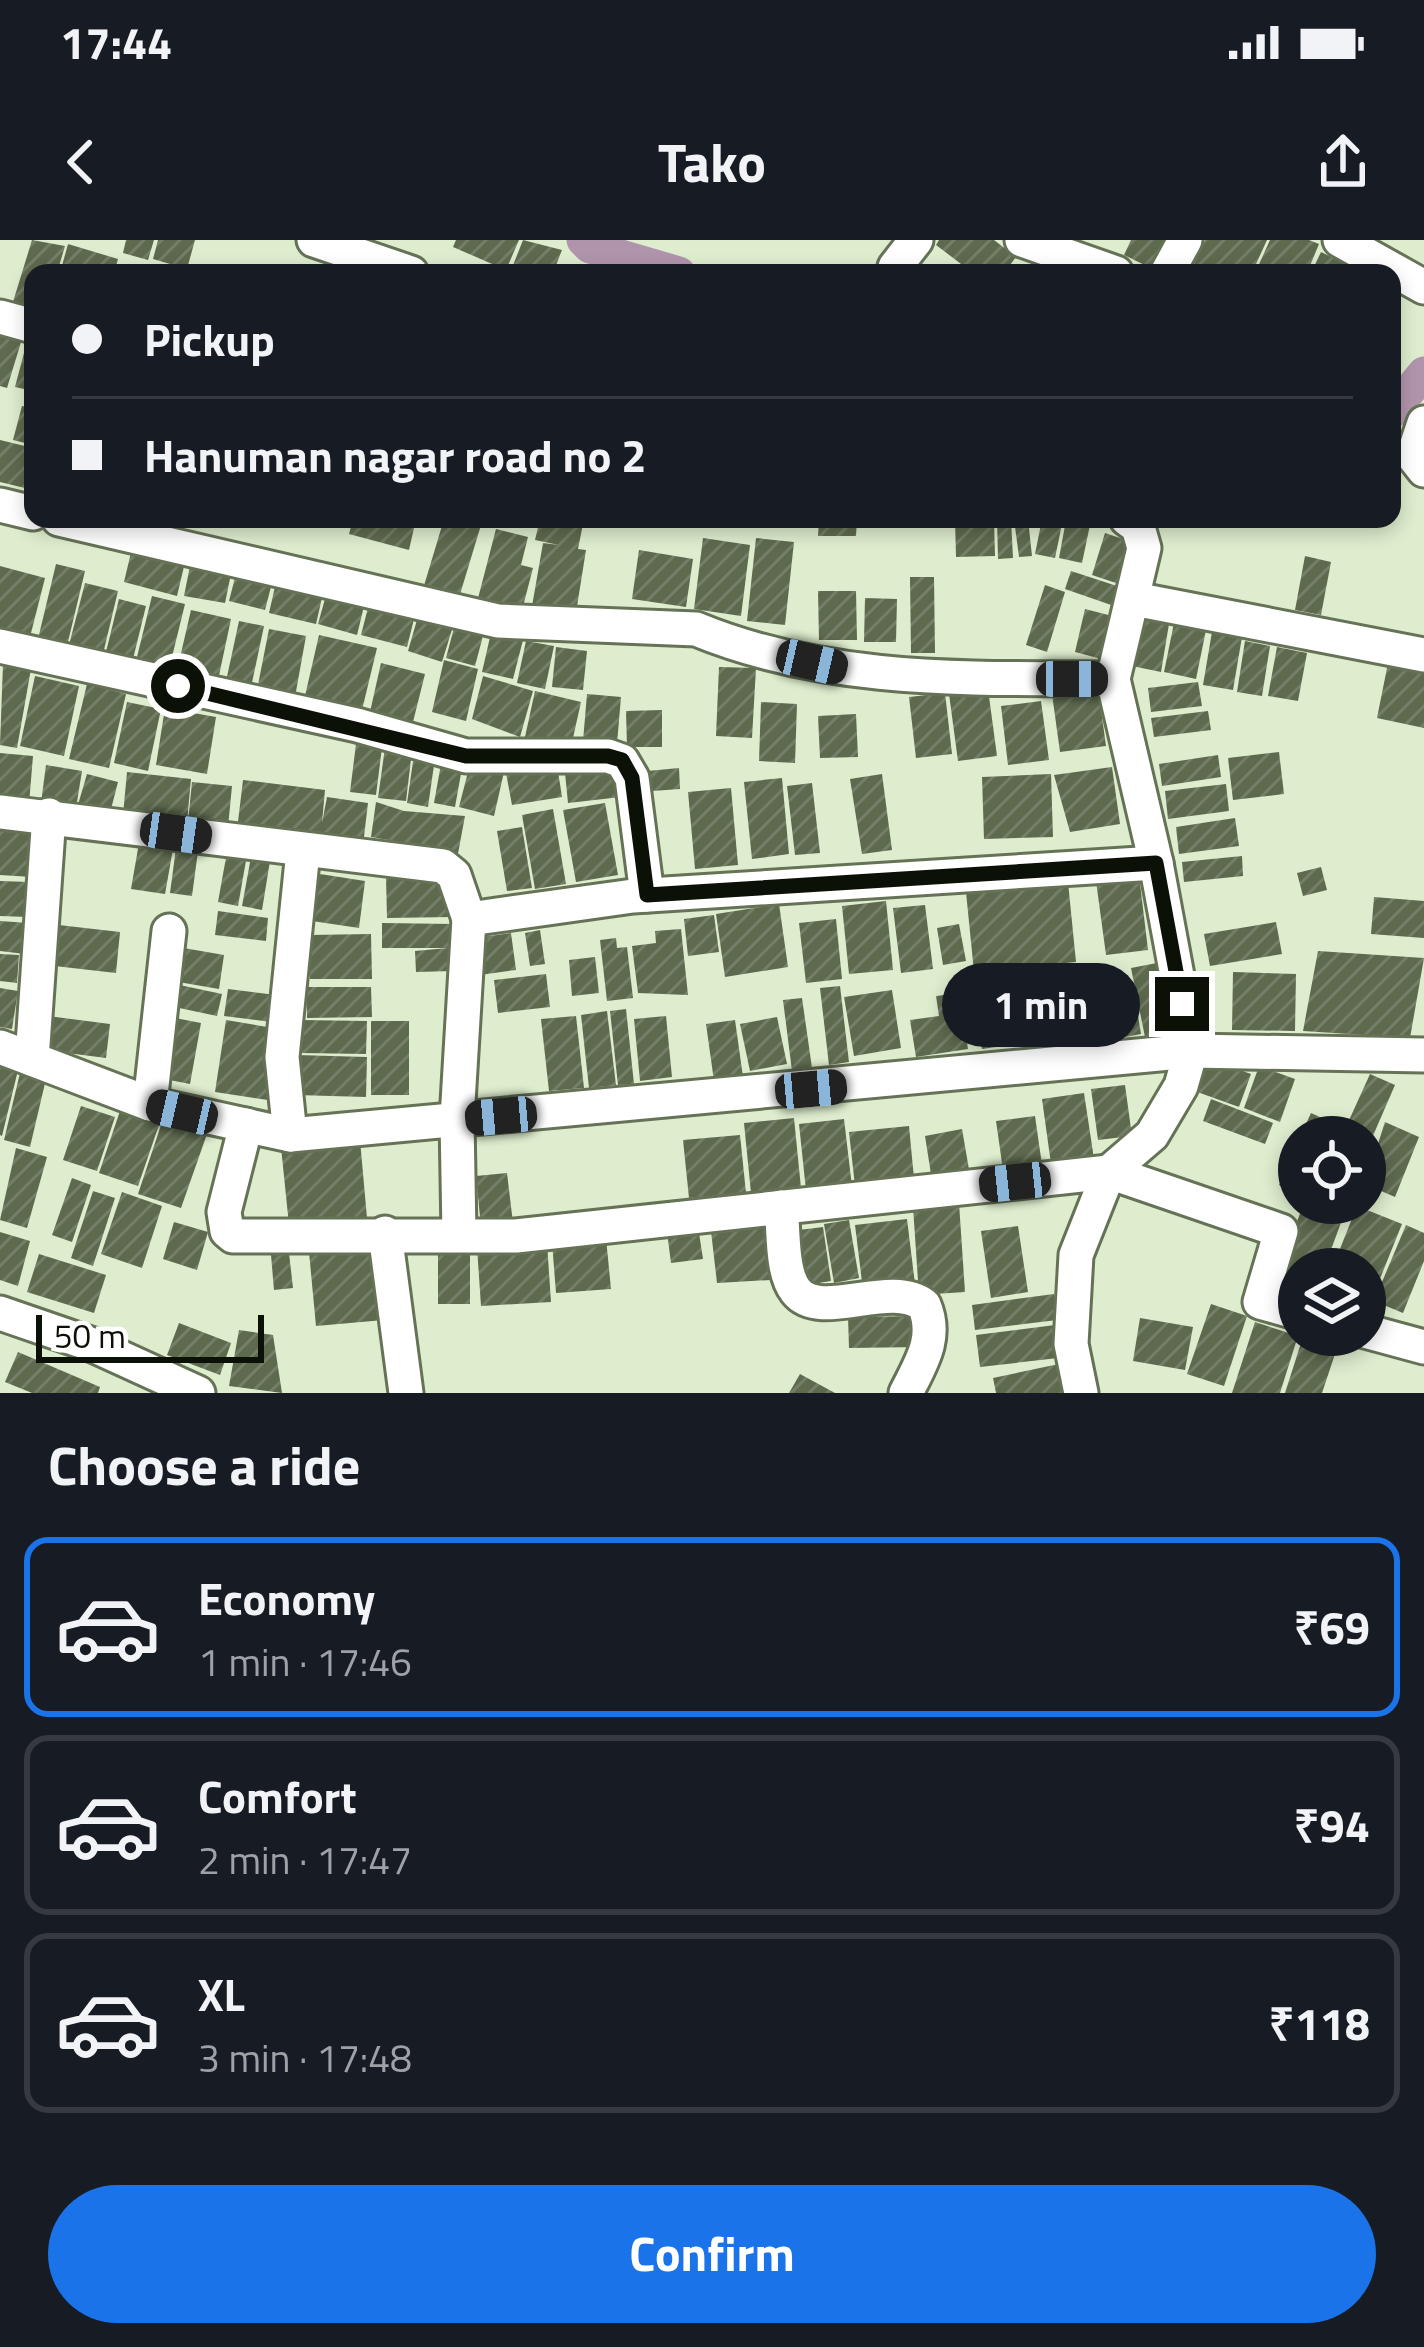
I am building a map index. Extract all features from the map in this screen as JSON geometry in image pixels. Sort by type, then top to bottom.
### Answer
[{"type":"street","points":[[314,240],[385,264]]},
{"type":"street","points":[[1022,240],[1090,264]]},
{"type":"street","points":[[1340,240],[1383,264]]},
{"type":"street","points":[[1424,423],[1413,456],[1424,470]]},
{"type":"street","points":[[98,528],[498,621],[696,629],[724,640],[884,676],[1113,679]]},
{"type":"street","points":[[1081,1393],[1070,1305],[1076,1255],[1109,1172],[1152,1136],[1181,1086],[1191,1051],[1156,863],[1113,679],[1144,548],[1138,528]]},
{"type":"street","points":[[1134,599],[1424,655]]},
{"type":"street","points":[[0,646],[357,725],[466,756],[608,756],[622,760],[632,778],[647,895]]},
{"type":"street","points":[[0,812],[443,866],[454,875],[469,919],[457,1119],[460,1235]]},
{"type":"street","points":[[32,1058],[49,815]]},
{"type":"street","points":[[290,1136],[282,1057],[303,851]]},
{"type":"street","points":[[469,919],[647,895],[1156,863]]},
{"type":"street","points":[[150,1104],[169,932]]},
{"type":"street","points":[[0,1046],[150,1104],[290,1136],[1191,1051],[1424,1055]]},
{"type":"street","points":[[246,1126],[224,1212],[227,1231],[248,1238],[385,1233],[516,1236],[1109,1172],[1281,1231],[1260,1302],[1278,1307]]},
{"type":"street","points":[[781,1207],[789,1273],[795,1290],[806,1299],[818,1303],[888,1295],[924,1305],[931,1322],[929,1344],[906,1393]]},
{"type":"street","points":[[385,1233],[406,1393]]},
{"type":"street","points":[[1,1324],[93,1345],[198,1393]]},
{"type":"street","points":[[1386,1336],[1424,1346]]},
{"type":"building","points":[[32,240],[65,246],[60,264],[25,264]]},
{"type":"building","points":[[126,240],[154,240],[148,260],[123,253]]},
{"type":"building","points":[[158,240],[195,240],[188,264],[153,259]]},
{"type":"building","points":[[456,240],[519,240],[509,264],[492,264],[453,247]]},
{"type":"building","points":[[523,240],[562,250],[557,264],[514,264]]},
{"type":"building","points":[[939,240],[994,240],[1016,257],[1011,264],[961,264],[936,245]]},
{"type":"building","points":[[1131,240],[1172,240],[1160,264],[1143,264],[1124,255]]},
{"type":"building","points":[[1205,240],[1267,240],[1256,264],[1194,264]]},
{"type":"building","points":[[1270,240],[1319,244],[1311,264],[1259,264]]},
{"type":"building","points":[[68,244],[118,259],[117,264],[62,264]]},
{"type":"building","points":[[1321,252],[1346,264],[1315,264]]},
{"type":"building","points":[[24,266],[24,305],[13,302]]},
{"type":"building","points":[[0,332],[22,339],[7,388],[0,386]]},
{"type":"building","points":[[24,353],[24,389],[15,387]]},
{"type":"building","points":[[22,406],[24,406],[24,443],[13,440]]},
{"type":"building","points":[[0,440],[24,446],[24,488],[0,482]]},
{"type":"building","points":[[351,528],[414,528],[409,550],[349,534]]},
{"type":"building","points":[[441,528],[480,528],[458,601],[423,589]]},
{"type":"building","points":[[538,528],[582,528],[578,549],[586,550],[575,619],[531,612],[543,543],[559,545],[535,540]]},
{"type":"building","points":[[818,528],[856,528],[856,536],[818,536]]},
{"type":"building","points":[[955,528],[994,528],[995,556],[956,557]]},
{"type":"building","points":[[997,528],[1011,528],[1013,558],[998,559]]},
{"type":"building","points":[[1015,528],[1029,528],[1032,556],[1019,557]]},
{"type":"building","points":[[1040,528],[1061,528],[1055,558],[1035,554]]},
{"type":"building","points":[[1065,528],[1089,528],[1082,563],[1059,558]]},
{"type":"building","points":[[496,529],[528,537],[521,565],[533,568],[520,618],[476,606]]},
{"type":"building","points":[[1105,533],[1132,542],[1119,584],[1092,575]]},
{"type":"building","points":[[703,538],[750,545],[741,616],[694,609]]},
{"type":"building","points":[[756,538],[794,542],[785,625],[747,621]]},
{"type":"building","points":[[133,544],[186,558],[177,596],[124,582]]},
{"type":"building","points":[[639,550],[693,559],[686,607],[632,599]]},
{"type":"building","points":[[1305,556],[1331,562],[1321,615],[1295,610]]},
{"type":"building","points":[[191,561],[232,569],[225,603],[184,596]]},
{"type":"building","points":[[56,564],[85,571],[67,646],[38,639]]},
{"type":"building","points":[[0,566],[45,578],[30,637],[0,629]]},
{"type":"building","points":[[237,570],[273,579],[265,610],[229,601]]},
{"type":"building","points":[[1071,571],[1120,587],[1114,606],[1065,589]]},
{"type":"building","points":[[910,577],[934,577],[935,653],[911,653]]},
{"type":"building","points":[[277,578],[324,589],[316,624],[269,613]]},
{"type":"building","points":[[85,583],[118,591],[103,654],[69,645]]},
{"type":"building","points":[[1045,585],[1065,592],[1047,652],[1026,645]]},
{"type":"building","points":[[328,588],[366,598],[357,635],[318,624]]},
{"type":"building","points":[[818,591],[856,591],[857,640],[819,640]]},
{"type":"building","points":[[152,596],[185,604],[170,665],[137,657]]},
{"type":"building","points":[[865,598],[897,599],[896,642],[864,642]]},
{"type":"building","points":[[119,599],[146,606],[132,663],[105,656]]},
{"type":"building","points":[[370,600],[416,611],[407,647],[361,635]]},
{"type":"building","points":[[1085,609],[1120,618],[1109,661],[1075,652]]},
{"type":"building","points":[[191,610],[231,619],[217,685],[176,675]]},
{"type":"building","points":[[419,613],[454,623],[442,662],[408,651]]},
{"type":"building","points":[[1142,613],[1170,618],[1161,672],[1132,666]]},
{"type":"building","points":[[239,621],[264,626],[250,692],[225,686]]},
{"type":"building","points":[[1174,623],[1206,630],[1196,679],[1164,672]]},
{"type":"building","points":[[455,624],[484,632],[475,666],[446,658]]},
{"type":"building","points":[[1213,626],[1243,631],[1233,690],[1203,685]]},
{"type":"building","points":[[269,629],[306,636],[295,697],[257,690]]},
{"type":"building","points":[[491,633],[523,640],[513,679],[482,672]]},
{"type":"building","points":[[319,635],[377,648],[362,710],[305,696]]},
{"type":"building","points":[[526,641],[554,646],[545,689],[517,683]]},
{"type":"building","points":[[1245,641],[1270,646],[1262,696],[1237,692]]},
{"type":"building","points":[[556,647],[587,651],[583,690],[552,687]]},
{"type":"building","points":[[1277,647],[1307,653],[1298,701],[1268,696]]},
{"type":"building","points":[[444,660],[478,669],[466,721],[432,712]]},
{"type":"building","points":[[381,663],[425,674],[413,722],[370,712]]},
{"type":"building","points":[[1388,663],[1424,670],[1424,728],[1377,718]]},
{"type":"building","points":[[3,664],[31,669],[17,748],[0,745]]},
{"type":"building","points":[[719,667],[756,668],[752,738],[716,736]]},
{"type":"building","points":[[35,676],[79,686],[64,756],[20,746]]},
{"type":"building","points":[[483,676],[533,691],[520,737],[472,719]]},
{"type":"building","points":[[1198,682],[1202,706],[1151,712],[1148,688]]},
{"type":"building","points":[[87,684],[126,694],[109,768],[69,759]]},
{"type":"building","points":[[1098,688],[1106,746],[1060,752],[1052,694]]},
{"type":"building","points":[[988,689],[997,756],[958,761],[949,694]]},
{"type":"building","points":[[535,691],[581,702],[571,747],[525,737]]},
{"type":"building","points":[[945,693],[952,754],[916,758],[909,697]]},
{"type":"building","points":[[587,694],[621,697],[617,744],[583,741]]},
{"type":"building","points":[[1041,701],[1049,760],[1008,765],[1001,706]]},
{"type":"building","points":[[127,702],[161,709],[148,771],[114,763]]},
{"type":"building","points":[[761,702],[797,704],[795,763],[759,761]]},
{"type":"building","points":[[165,708],[216,717],[207,774],[156,765]]},
{"type":"building","points":[[662,710],[662,747],[627,747],[626,711]]},
{"type":"building","points":[[1208,711],[1211,730],[1154,737],[1151,718]]},
{"type":"building","points":[[856,714],[858,757],[820,758],[818,716]]},
{"type":"building","points":[[357,736],[383,740],[376,795],[350,792]]},
{"type":"building","points":[[386,740],[413,743],[406,801],[378,798]]},
{"type":"building","points":[[415,748],[436,751],[428,807],[407,803]]},
{"type":"building","points":[[1279,752],[1284,794],[1233,800],[1228,758]]},
{"type":"building","points":[[0,753],[33,756],[29,804],[0,801]]},
{"type":"building","points":[[443,753],[464,757],[455,807],[434,803]]},
{"type":"building","points":[[1218,755],[1221,777],[1162,786],[1159,764]]},
{"type":"building","points":[[470,764],[504,772],[494,816],[459,807]]},
{"type":"building","points":[[46,765],[82,771],[76,808],[41,803]]},
{"type":"building","points":[[557,765],[562,797],[512,805],[506,773]]},
{"type":"building","points":[[617,767],[621,797],[568,803],[565,773]]},
{"type":"building","points":[[1112,767],[1120,824],[1070,832],[1054,775]]},
{"type":"building","points":[[679,768],[680,789],[639,792],[637,772]]},
{"type":"building","points":[[127,772],[191,779],[187,822],[123,815]]},
{"type":"building","points":[[87,774],[118,782],[109,817],[77,808]]},
{"type":"building","points":[[882,774],[892,850],[862,854],[850,779]]},
{"type":"building","points":[[1051,774],[1053,837],[984,839],[982,777]]},
{"type":"building","points":[[782,778],[789,854],[752,859],[744,782]]},
{"type":"building","points":[[243,780],[325,790],[322,823],[327,797],[368,803],[363,845],[237,830]]},
{"type":"building","points":[[192,782],[232,786],[228,827],[188,822]]},
{"type":"building","points":[[812,783],[820,853],[795,855],[787,786]]},
{"type":"building","points":[[1226,784],[1229,811],[1168,819],[1165,791]]},
{"type":"building","points":[[731,788],[738,865],[695,869],[688,792]]},
{"type":"building","points":[[376,802],[404,811],[465,816],[457,859],[427,854],[428,847],[371,837]]},
{"type":"building","points":[[605,803],[618,875],[576,882],[563,810]]},
{"type":"building","points":[[553,809],[566,884],[535,889],[522,815]]},
{"type":"building","points":[[1235,818],[1239,846],[1179,854],[1176,827]]},
{"type":"building","points":[[0,822],[35,825],[32,877],[0,875]]},
{"type":"building","points":[[522,827],[532,888],[507,891],[497,831]]},
{"type":"building","points":[[139,843],[173,849],[165,894],[131,889]]},
{"type":"building","points":[[176,848],[198,851],[192,896],[170,893]]},
{"type":"building","points":[[227,852],[247,855],[238,906],[218,902]]},
{"type":"building","points":[[1242,856],[1243,876],[1184,882],[1182,862]]},
{"type":"building","points":[[251,857],[270,861],[262,910],[242,906]]},
{"type":"building","points":[[1321,867],[1327,890],[1303,896],[1297,873]]},
{"type":"building","points":[[320,874],[365,881],[359,928],[312,921]]},
{"type":"building","points":[[1139,875],[1148,950],[1106,955],[1096,881]]},
{"type":"building","points":[[452,877],[452,917],[387,918],[386,878]]},
{"type":"building","points":[[0,881],[29,882],[28,917],[0,916]]},
{"type":"building","points":[[1068,882],[1076,962],[974,972],[966,892]]},
{"type":"building","points":[[1374,897],[1424,901],[1424,938],[1371,934]]},
{"type":"building","points":[[886,901],[893,970],[849,974],[842,906]]},
{"type":"building","points":[[779,904],[788,967],[725,977],[716,914]]},
{"type":"building","points":[[925,905],[933,969],[901,973],[893,908]]},
{"type":"building","points":[[218,911],[268,918],[266,941],[215,935]]},
{"type":"building","points":[[714,915],[719,952],[688,956],[684,919]]},
{"type":"building","points":[[836,919],[842,979],[806,983],[799,923]]},
{"type":"building","points":[[0,921],[28,923],[25,954],[0,951]]},
{"type":"building","points":[[1276,922],[1282,954],[1210,966],[1204,934]]},
{"type":"building","points":[[382,923],[453,924],[453,971],[416,972],[415,951],[448,948],[382,948]]},
{"type":"building","points":[[50,924],[120,932],[116,973],[46,965]]},
{"type":"building","points":[[959,924],[966,961],[943,965],[937,928]]},
{"type":"building","points":[[681,929],[688,995],[638,993],[632,946],[656,943],[655,931]]},
{"type":"building","points":[[540,930],[545,964],[530,966],[525,933]]},
{"type":"building","points":[[511,933],[516,970],[480,975],[475,938]]},
{"type":"building","points":[[371,934],[372,979],[310,979],[310,935]]},
{"type":"building","points":[[616,938],[617,948],[627,947],[633,998],[607,1001],[600,940]]},
{"type":"building","points":[[172,946],[224,955],[219,989],[167,980]]},
{"type":"building","points":[[1318,951],[1424,958],[1410,1038],[1303,1031]]},
{"type":"building","points":[[0,954],[19,955],[17,983],[0,981]]},
{"type":"building","points":[[595,957],[599,993],[572,996],[569,960]]},
{"type":"building","points":[[1162,962],[1176,1031],[1145,1037],[1131,968]]},
{"type":"building","points":[[1096,970],[1107,1041],[1073,1046],[1063,975]]},
{"type":"building","points":[[1233,972],[1296,974],[1295,1031],[1232,1030]]},
{"type":"building","points":[[546,974],[550,1007],[498,1013],[494,980]]},
{"type":"building","points":[[1052,981],[1061,1045],[1036,1048],[1027,985]]},
{"type":"building","points":[[170,983],[222,994],[217,1016],[165,1005]]},
{"type":"building","points":[[1018,984],[1026,1043],[982,1049],[973,990]]},
{"type":"building","points":[[840,986],[849,1062],[829,1065],[820,988]]},
{"type":"building","points":[[307,987],[371,987],[372,1017],[307,1018]]},
{"type":"building","points":[[0,988],[18,991],[12,1029],[0,1027]]},
{"type":"building","points":[[228,989],[283,996],[279,1023],[224,1016]]},
{"type":"building","points":[[892,990],[901,1048],[854,1056],[844,997]]},
{"type":"building","points":[[1134,991],[1141,1034],[1109,1040],[1102,996]]},
{"type":"building","points":[[960,993],[968,1049],[916,1057],[910,1020],[939,1016],[936,996]]},
{"type":"building","points":[[802,998],[812,1068],[792,1071],[783,1000]]},
{"type":"building","points":[[626,1009],[634,1084],[618,1085],[610,1011]]},
{"type":"building","points":[[607,1011],[616,1085],[589,1088],[581,1015]]},
{"type":"building","points":[[48,1016],[110,1024],[106,1058],[44,1050]]},
{"type":"building","points":[[576,1016],[584,1088],[549,1091],[541,1019]]},
{"type":"building","points":[[666,1016],[672,1077],[640,1081],[634,1019]]},
{"type":"building","points":[[170,1017],[201,1023],[190,1084],[159,1078]]},
{"type":"building","points":[[777,1017],[787,1064],[750,1071],[740,1024]]},
{"type":"building","points":[[226,1020],[279,1029],[268,1100],[215,1092]]},
{"type":"building","points":[[301,1020],[367,1021],[366,1054],[301,1053]]},
{"type":"building","points":[[735,1020],[743,1077],[714,1081],[706,1024]]},
{"type":"building","points":[[371,1021],[409,1021],[409,1095],[371,1095]]},
{"type":"building","points":[[297,1055],[367,1057],[366,1097],[296,1095]]},
{"type":"building","points":[[1200,1056],[1251,1074],[1239,1107],[1189,1089]]},
{"type":"building","points":[[0,1062],[19,1066],[2,1136],[0,1135]]},
{"type":"building","points":[[1259,1066],[1295,1079],[1278,1121],[1244,1108]]},
{"type":"building","points":[[20,1073],[46,1079],[30,1147],[4,1140]]},
{"type":"building","points":[[1370,1074],[1395,1085],[1382,1116],[1351,1116]]},
{"type":"building","points":[[1125,1085],[1132,1136],[1098,1140],[1091,1089]]},
{"type":"building","points":[[1084,1093],[1094,1159],[1051,1164],[1042,1099]]},
{"type":"building","points":[[1211,1099],[1273,1123],[1265,1144],[1203,1121]]},
{"type":"building","points":[[81,1106],[115,1117],[97,1171],[63,1160]]},
{"type":"building","points":[[120,1111],[159,1125],[138,1186],[99,1173]]},
{"type":"building","points":[[1035,1116],[1043,1172],[1004,1177],[996,1121]]},
{"type":"building","points":[[794,1118],[802,1198],[752,1203],[744,1123]]},
{"type":"building","points":[[163,1119],[207,1134],[181,1208],[138,1194]]},
{"type":"building","points":[[844,1119],[853,1195],[807,1200],[799,1124]]},
{"type":"building","points":[[1386,1122],[1419,1137],[1395,1197],[1386,1193]]},
{"type":"building","points":[[909,1126],[915,1189],[856,1195],[849,1132]]},
{"type":"building","points":[[962,1129],[971,1181],[933,1187],[925,1136]]},
{"type":"building","points":[[740,1135],[746,1193],[689,1198],[683,1140]]},
{"type":"building","points":[[360,1140],[367,1218],[289,1225],[281,1147]]},
{"type":"building","points":[[16,1148],[47,1157],[27,1228],[0,1220]]},
{"type":"building","points":[[507,1173],[513,1223],[481,1227],[476,1176]]},
{"type":"building","points":[[72,1178],[91,1185],[72,1242],[52,1235]]},
{"type":"building","points":[[93,1191],[115,1198],[93,1266],[71,1258]]},
{"type":"building","points":[[122,1192],[162,1206],[142,1268],[101,1254]]},
{"type":"building","points":[[959,1203],[965,1292],[919,1295],[913,1207]]},
{"type":"building","points":[[780,1216],[787,1279],[717,1283],[711,1231]]},
{"type":"building","points":[[1386,1218],[1402,1224],[1386,1264],[1386,1248],[1340,1248],[1350,1224],[1386,1224]]},
{"type":"building","points":[[907,1219],[915,1284],[863,1290],[855,1225]]},
{"type":"building","points":[[697,1220],[703,1259],[671,1263],[666,1224]]},
{"type":"building","points":[[849,1220],[859,1278],[834,1283],[824,1224]]},
{"type":"building","points":[[174,1222],[208,1232],[197,1270],[163,1259]]},
{"type":"building","points":[[1296,1224],[1340,1224],[1332,1248],[1287,1248]]},
{"type":"building","points":[[1406,1225],[1424,1233],[1424,1261],[1403,1313],[1386,1306],[1386,1272]]},
{"type":"building","points":[[1018,1226],[1028,1292],[991,1298],[981,1231]]},
{"type":"building","points":[[823,1227],[831,1281],[800,1286],[791,1231]]},
{"type":"building","points":[[0,1232],[30,1241],[18,1286],[0,1280]]},
{"type":"building","points":[[606,1238],[611,1289],[556,1293],[552,1242]]},
{"type":"building","points":[[438,1240],[470,1240],[470,1304],[438,1304]]},
{"type":"building","points":[[547,1243],[551,1302],[481,1306],[477,1247]]},
{"type":"building","points":[[378,1246],[384,1320],[316,1326],[309,1252]]},
{"type":"building","points":[[289,1253],[293,1288],[274,1290],[271,1255]]},
{"type":"building","points":[[39,1254],[106,1275],[94,1313],[27,1292]]},
{"type":"building","points":[[1054,1294],[1057,1320],[975,1330],[972,1305]]},
{"type":"building","points":[[1211,1304],[1247,1316],[1224,1386],[1187,1374]]},
{"type":"building","points":[[921,1316],[922,1347],[849,1348],[848,1317]]},
{"type":"building","points":[[1140,1318],[1193,1327],[1185,1370],[1133,1361]]},
{"type":"building","points":[[1255,1322],[1278,1329],[1278,1356],[1292,1356],[1280,1393],[1232,1393]]},
{"type":"building","points":[[179,1323],[231,1343],[220,1375],[167,1355]]},
{"type":"building","points":[[1063,1324],[1067,1357],[980,1367],[976,1335]]},
{"type":"building","points":[[239,1330],[273,1335],[282,1393],[229,1386]]},
{"type":"building","points":[[18,1352],[100,1387],[98,1393],[32,1393],[5,1382]]},
{"type":"building","points":[[1297,1356],[1334,1356],[1322,1393],[1285,1393]]},
{"type":"building","points":[[1059,1364],[1065,1393],[996,1393],[993,1378]]},
{"type":"building","points":[[800,1374],[835,1393],[789,1393]]},
{"type":"waterway","points":[[583,240],[590,247],[648,264]]},
{"type":"waterway","points":[[1401,401],[1424,373]]},
{"type":"route","points":[[178,686],[357,725],[466,756],[608,756],[622,760],[632,778],[647,895],[904,874],[1156,863],[1182,1004]]}]
